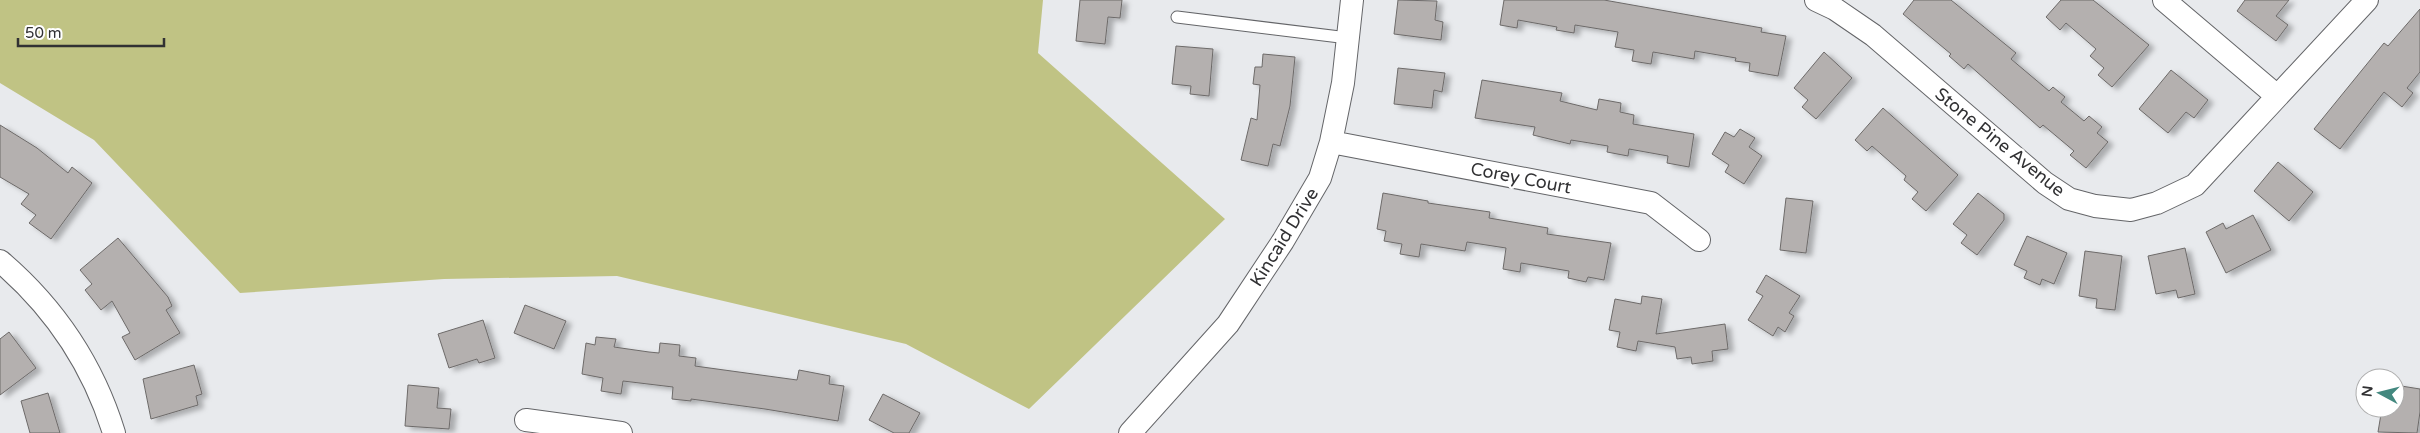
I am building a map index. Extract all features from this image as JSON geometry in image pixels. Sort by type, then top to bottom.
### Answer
[{"type":"street","name":"Kincaid Drive","points":[[1130,433],[1228,324],[1283,241],[1320,178],[1331,142],[1344,83],[1352,0]]},
{"type":"street","name":"Stone Pine Avenue","points":[[1816,0],[1873,35],[2045,183],[2069,199],[2094,206],[2132,210],[2157,203],[2195,185],[2367,0]]},
{"type":"street","points":[[2164,0],[2277,96]]},
{"type":"street","name":"Corey Court","points":[[1331,142],[1651,203],[1699,240]]},
{"type":"street","points":[[0,261],[27,284],[80,354],[105,405],[114,433]]},
{"type":"street","points":[[526,420],[621,433]]},
{"type":"lane","points":[[1177,17],[1348,38]]},
{"type":"green space","points":[[0,0],[1043,0],[1038,53],[1225,219],[1029,409],[906,344],[617,276],[444,279],[240,293],[94,140],[0,83]]},
{"type":"building","points":[[1080,0],[1122,0],[1120,18],[1108,17],[1105,44],[1076,41]]},
{"type":"building","points":[[1398,0],[1437,1],[1435,20],[1443,22],[1441,40],[1394,34]]},
{"type":"building","points":[[1504,0],[1604,0],[1762,28],[1761,32],[1786,36],[1778,76],[1749,71],[1750,63],[1735,61],[1736,58],[1695,51],[1694,59],[1653,52],[1651,64],[1632,61],[1634,50],[1615,47],[1618,32],[1575,25],[1574,33],[1556,30],[1557,27],[1518,20],[1517,28],[1500,25]]},
{"type":"building","points":[[1914,0],[1951,0],[2016,53],[2011,59],[2049,91],[2053,87],[2065,97],[2061,102],[2084,121],[2089,116],[2102,127],[2097,133],[2108,142],[2086,168],[2070,155],[2074,151],[2043,125],[2040,128],[1968,64],[1964,69],[1949,56],[1951,54],[1903,14]]},
{"type":"building","points":[[2061,0],[2093,0],[2149,45],[2112,87],[2098,75],[2104,68],[2090,56],[2096,49],[2066,23],[2060,30],[2046,17]]},
{"type":"building","points":[[2245,0],[2289,0],[2276,16],[2288,25],[2276,41],[2237,11]]},
{"type":"building","points":[[2420,9],[2420,72],[2407,88],[2413,93],[2402,107],[2384,92],[2340,149],[2314,129],[2384,43],[2388,46]]},
{"type":"building","points":[[1176,46],[1213,49],[1209,96],[1190,94],[1191,86],[1172,84]]},
{"type":"building","points":[[1824,52],[1852,78],[1816,119],[1802,107],[1808,100],[1794,88]]},
{"type":"building","points":[[1263,54],[1295,57],[1290,106],[1280,146],[1273,144],[1268,166],[1241,160],[1251,118],[1257,120],[1260,85],[1253,84],[1255,67],[1262,67]]},
{"type":"building","points":[[1398,68],[1445,73],[1442,92],[1434,90],[1432,108],[1394,104]]},
{"type":"building","points":[[2171,70],[2208,100],[2194,118],[2186,112],[2168,133],[2139,109]]},
{"type":"building","points":[[1482,80],[1562,93],[1560,101],[1597,110],[1599,99],[1621,103],[1620,112],[1634,115],[1633,124],[1694,134],[1689,167],[1667,163],[1668,156],[1629,149],[1628,156],[1607,152],[1608,146],[1571,140],[1570,144],[1533,135],[1535,127],[1475,118]]},
{"type":"building","points":[[1883,108],[1958,175],[1926,211],[1912,199],[1918,192],[1904,180],[1906,176],[1872,146],[1867,151],[1855,140]]},
{"type":"building","points":[[0,125],[37,148],[68,173],[72,167],[92,183],[51,239],[29,223],[36,215],[21,204],[29,194],[0,177]]},
{"type":"building","points":[[1740,129],[1755,138],[1749,147],[1762,156],[1744,184],[1725,172],[1729,165],[1712,154],[1725,132],[1734,137]]},
{"type":"building","points":[[2278,162],[2313,192],[2289,221],[2254,191]]},
{"type":"building","points":[[1383,193],[1428,201],[1428,203],[1490,212],[1489,218],[1548,228],[1547,234],[1611,243],[1604,280],[1588,277],[1586,282],[1568,278],[1569,271],[1521,263],[1520,272],[1503,269],[1506,248],[1467,242],[1465,251],[1421,244],[1419,257],[1400,254],[1402,244],[1384,241],[1386,231],[1377,229]]},
{"type":"building","points":[[1978,193],[2004,214],[2004,220],[1977,255],[1961,243],[1967,235],[1953,224]]},
{"type":"building","points":[[1786,198],[1813,201],[1806,253],[1780,250]]},
{"type":"building","points":[[2253,215],[2271,250],[2226,273],[2206,232],[2223,223],[2226,229]]},
{"type":"building","points":[[2027,236],[2067,253],[2054,284],[2042,279],[2040,285],[2024,278],[2027,271],[2014,265]]},
{"type":"building","points":[[118,238],[168,297],[172,306],[166,310],[180,333],[135,360],[122,337],[130,333],[112,301],[101,310],[85,290],[92,284],[80,270]]},
{"type":"building","points":[[2185,248],[2195,294],[2178,298],[2176,290],[2156,294],[2148,256]]},
{"type":"building","points":[[2085,251],[2122,256],[2115,310],[2096,308],[2097,299],[2079,296]]},
{"type":"building","points":[[1766,275],[1800,296],[1789,313],[1794,316],[1785,332],[1778,327],[1773,336],[1748,320],[1763,296],[1756,292]]},
{"type":"building","points":[[1642,296],[1662,299],[1656,334],[1725,324],[1728,349],[1712,351],[1713,361],[1692,364],[1691,357],[1677,359],[1675,347],[1638,341],[1636,351],[1617,347],[1620,332],[1609,330],[1615,299],[1641,304]]},
{"type":"building","points":[[525,305],[566,321],[554,349],[514,333]]},
{"type":"building","points":[[483,320],[495,358],[479,363],[477,359],[449,368],[438,334]]},
{"type":"building","points":[[9,332],[36,368],[0,395],[0,339]]},
{"type":"building","points":[[596,337],[616,339],[614,347],[659,353],[660,343],[680,345],[679,356],[696,358],[695,366],[797,380],[799,370],[830,376],[829,384],[844,386],[838,421],[691,399],[691,401],[672,399],[673,387],[623,381],[621,394],[601,391],[603,378],[582,374],[586,343],[595,345]]},
{"type":"building","points":[[194,365],[202,394],[196,396],[198,405],[151,419],[143,379]]},
{"type":"building","points":[[408,385],[439,388],[437,408],[451,409],[449,429],[405,426]]},
{"type":"building","points":[[2405,387],[2420,389],[2420,412],[2417,433],[2378,432],[2380,418],[2405,418]]},
{"type":"building","points":[[48,393],[60,433],[30,433],[21,401]]},
{"type":"building","points":[[883,394],[920,413],[909,433],[894,433],[869,420]]}]
